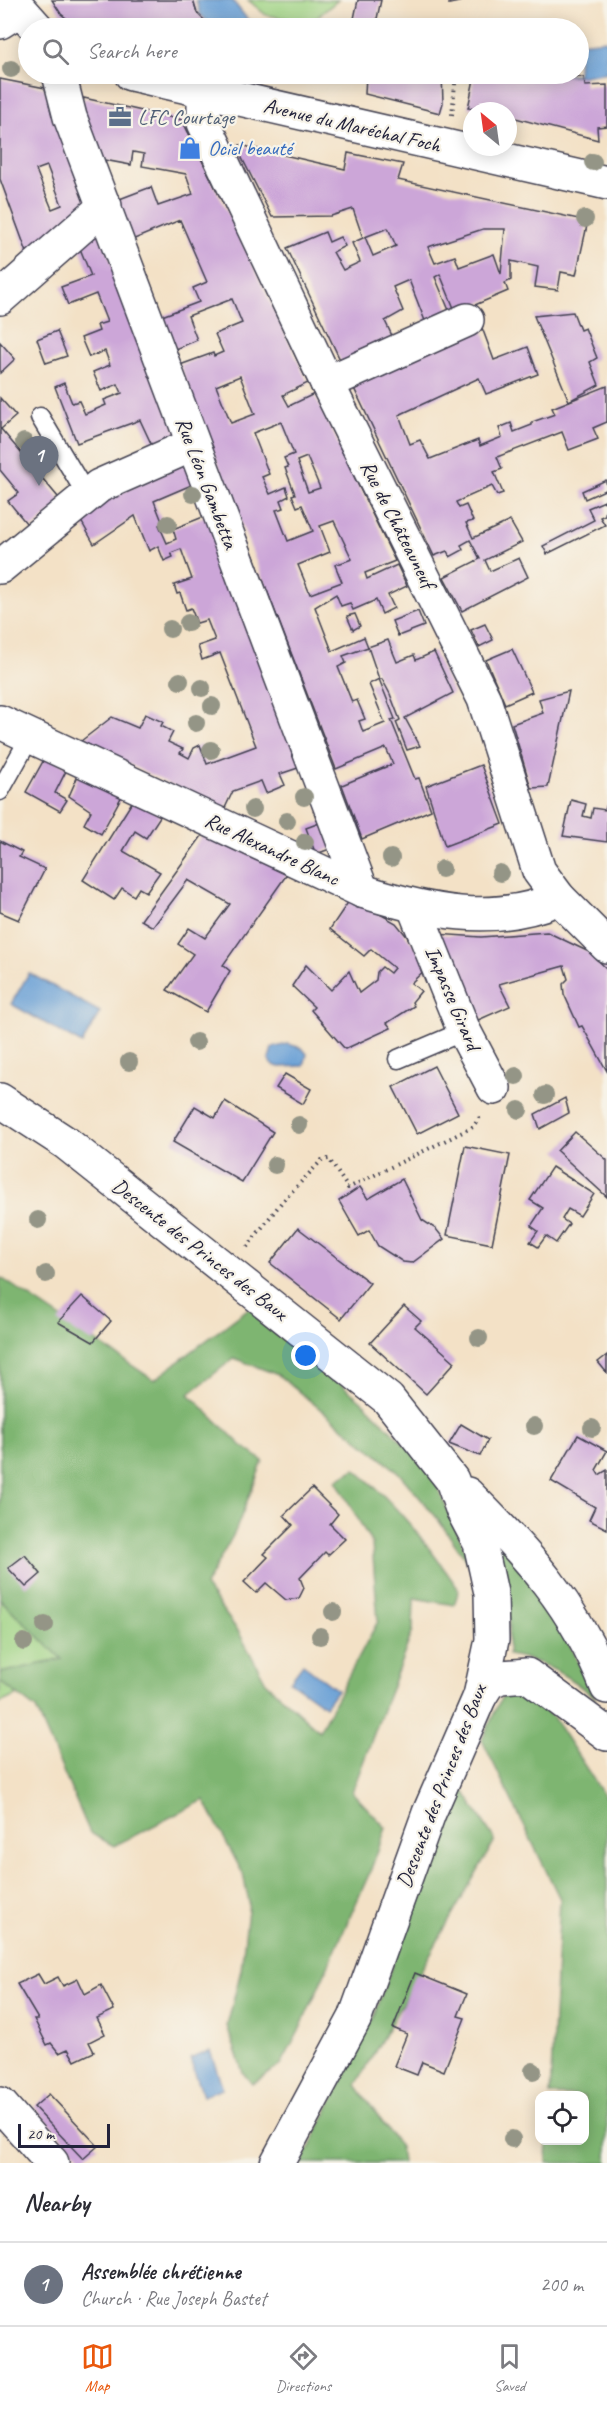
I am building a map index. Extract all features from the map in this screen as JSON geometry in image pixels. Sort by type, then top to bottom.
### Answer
[{"type":"street","name":"Rue Léon Gambetta","points":[[61,84],[70,117],[192,445],[362,891]]},
{"type":"street","name":"Avenue du Maréchal Foch","points":[[174,84],[607,183]]},
{"type":"street","name":"Rue de Châteauneuf","points":[[204,91],[204,123],[327,383],[484,699],[539,871],[559,898],[607,946]]},
{"type":"street","points":[[0,298],[105,206]]},
{"type":"street","points":[[327,383],[466,320]]},
{"type":"street","points":[[0,567],[86,494],[118,475],[192,445]]},
{"type":"street","name":"Rue Alexandre Blanc","points":[[0,722],[362,891],[414,908],[452,914],[511,912],[559,898]]},
{"type":"street","name":"Impasse Girard","points":[[414,908],[464,1031],[494,1088]]},
{"type":"street","name":"Descente des Princes des Baux","points":[[0,1100],[66,1143],[388,1399],[452,1480],[462,1509],[480,1543],[491,1593],[492,1640],[480,1696],[429,1813],[355,2018],[277,2163]]},
{"type":"street","points":[[452,1480],[522,1549],[561,1597],[598,1664],[607,1687]]},
{"type":"street","points":[[480,1696],[489,1682],[501,1677],[527,1675],[607,1734]]},
{"type":"street","points":[[0,2104],[52,2163]]},
{"type":"lane","points":[[40,417],[86,494]]},
{"type":"lane","points":[[0,791],[30,737]]},
{"type":"lane","points":[[398,1059],[464,1031]]},
{"type":"path","points":[[450,121],[455,84]]},
{"type":"path","points":[[228,1271],[281,1203],[322,1160],[329,1159],[348,1188],[356,1185],[472,1127],[483,1115],[494,1088]]},
{"type":"green space","points":[[248,0],[338,0],[316,18],[282,18],[266,15]]},
{"type":"green space","points":[[0,1277],[154,1380],[253,1305],[278,1332],[364,1403],[431,1471],[475,1573],[437,1518],[397,1471],[278,1375],[234,1358],[189,1394],[241,1445],[263,1461],[235,1532],[205,1586],[238,1631],[267,1684],[319,1731],[378,1621],[372,1544],[336,1480],[355,1469],[411,1526],[459,1590],[454,1605],[414,1598],[413,1630],[352,1792],[386,1828],[370,1872],[299,2031],[281,2065],[252,2084],[243,2073],[227,2026],[241,1970],[249,1902],[243,1874],[204,1800],[114,1846],[90,1833],[36,1709],[0,1681],[0,1673],[62,1659],[0,1599]]},
{"type":"green space","points":[[494,1532],[535,1574],[596,1699],[555,1670],[521,1657],[508,1655],[509,1610],[505,1603]]},
{"type":"green space","points":[[0,1599],[63,1660],[0,1673]]},
{"type":"green space","points":[[0,1681],[18,1695],[0,1703]]},
{"type":"green space","points":[[510,1694],[527,1696],[553,1717],[607,1800],[607,2163],[547,2163],[548,2145],[589,2145],[589,2091],[550,2091],[560,1899],[482,1740],[501,1698]]},
{"type":"green space","points":[[460,1785],[495,1840],[356,2085],[400,2147],[402,2163],[302,2163],[374,2015],[440,1832]]},
{"type":"water","points":[[196,0],[232,0],[246,18],[204,18],[200,14]]},
{"type":"water","points":[[607,40],[607,72],[589,75],[589,42]]},
{"type":"water","points":[[29,973],[100,1012],[82,1044],[11,1004]]},
{"type":"water","points":[[287,1044],[302,1048],[307,1054],[304,1066],[279,1067],[271,1064],[269,1059],[272,1048]]},
{"type":"water","points":[[303,1664],[337,1690],[325,1706],[290,1681]]},
{"type":"water","points":[[210,2051],[223,2088],[203,2095],[190,2059]]},
{"type":"building","points":[[52,0],[193,0],[197,13],[202,18],[66,18]]},
{"type":"building","points":[[358,0],[381,0],[377,18],[354,18]]},
{"type":"building","points":[[449,0],[464,0],[464,1],[449,4]]},
{"type":"building","points":[[0,79],[45,88],[91,206],[29,258],[0,179]],"holes":[[[47,166],[62,205],[52,209],[36,170]]]},
{"type":"building","points":[[366,84],[442,84],[443,103],[440,113],[365,94]]},
{"type":"building","points":[[473,84],[607,85],[607,126],[597,127],[598,140],[517,118],[517,102],[469,102]]},
{"type":"building","points":[[84,98],[182,120],[308,383],[283,395],[289,406],[314,394],[395,561],[365,573],[367,579],[397,565],[407,586],[388,595],[394,608],[382,614],[376,600],[353,610],[350,603],[341,606],[336,594],[315,607],[332,651],[364,637],[368,647],[343,656],[346,663],[338,667],[352,702],[357,700],[365,719],[359,721],[363,732],[385,723],[369,684],[379,679],[395,719],[391,720],[415,779],[419,778],[431,810],[362,839],[342,785],[393,764],[386,748],[336,769],[180,365],[213,353],[214,356],[223,352],[215,334],[242,323],[232,299],[188,316],[197,340],[175,349],[162,316],[199,302],[193,288],[207,282],[180,220],[132,240],[117,200],[151,187],[158,206],[193,194],[186,174],[142,166],[144,154],[133,152],[131,165],[99,159],[81,111]],"holes":[[[240,376],[255,414],[231,423],[216,386]],[[281,422],[294,454],[284,458],[288,467],[285,468],[295,494],[292,495],[297,507],[302,505],[313,531],[288,541],[276,510],[284,508],[281,500],[289,496],[286,487],[270,494],[262,477],[269,474],[253,433]],[[307,457],[320,488],[308,492],[297,461]],[[334,521],[352,559],[335,565],[342,582],[310,594],[298,565],[330,552],[320,526]]]},
{"type":"building","points":[[240,145],[345,169],[348,153],[403,164],[398,180],[588,221],[576,275],[561,272],[558,290],[535,287],[538,267],[511,261],[511,280],[505,283],[508,291],[456,313],[440,274],[435,277],[451,315],[427,326],[409,280],[393,287],[403,311],[385,321],[395,342],[343,366],[287,248],[325,232],[329,242],[340,237],[345,246],[333,252],[343,270],[360,262],[352,243],[363,238],[353,209],[331,216],[272,217],[240,154]],"holes":[[[388,228],[396,246],[373,256],[365,237]],[[483,229],[505,229],[501,274],[494,254],[459,267],[455,256],[435,263],[428,247]]]},
{"type":"building","points":[[97,224],[180,440],[155,452],[140,420],[77,443],[55,387],[64,383],[72,403],[79,401],[85,414],[106,405],[104,400],[122,393],[118,384],[101,391],[93,372],[110,365],[105,351],[89,357],[81,338],[99,331],[97,325],[107,322],[96,294],[68,305],[61,287],[91,276],[77,241]]},
{"type":"building","points":[[573,312],[580,330],[585,328],[597,358],[590,362],[599,385],[569,401],[534,316]]},
{"type":"building","points":[[481,325],[494,360],[528,347],[538,374],[486,394],[479,378],[399,415],[410,444],[420,440],[430,459],[478,440],[480,446],[502,437],[499,428],[511,423],[514,432],[532,425],[532,422],[555,414],[552,408],[607,386],[607,422],[593,428],[598,439],[569,450],[562,432],[497,457],[502,469],[494,472],[503,493],[497,495],[492,486],[456,502],[459,508],[466,505],[473,521],[466,523],[473,538],[510,521],[522,542],[485,560],[490,571],[519,558],[528,577],[462,611],[444,577],[480,559],[470,540],[461,545],[463,550],[450,557],[447,551],[434,556],[352,384]]},
{"type":"building","points":[[57,331],[67,356],[46,363],[37,339]]},
{"type":"building","points":[[0,342],[15,359],[0,373]]},
{"type":"building","points":[[0,398],[16,416],[1,429],[63,503],[31,529],[8,501],[19,493],[0,470]]},
{"type":"building","points":[[188,461],[196,483],[154,501],[163,524],[159,525],[167,543],[176,539],[173,529],[208,515],[304,766],[280,774],[285,785],[266,793],[261,781],[233,791],[224,810],[81,741],[112,717],[138,728],[145,714],[163,722],[161,726],[173,732],[168,742],[183,749],[180,753],[189,758],[194,748],[200,745],[207,764],[256,746],[220,653],[202,660],[198,646],[215,640],[207,620],[197,623],[191,608],[186,610],[180,593],[177,594],[174,585],[192,579],[181,549],[171,553],[173,557],[164,561],[158,546],[149,551],[135,516],[94,544],[80,519],[97,504]]},
{"type":"building","points":[[606,480],[607,489],[585,499],[582,491]]},
{"type":"building","points":[[607,500],[605,515],[600,517],[605,525],[547,554],[543,546],[594,520],[588,508]]},
{"type":"building","points":[[418,611],[424,626],[398,636],[392,621]]},
{"type":"building","points":[[355,614],[360,626],[353,630],[347,616]]},
{"type":"building","points":[[485,624],[493,640],[479,647],[471,630]]},
{"type":"building","points":[[388,640],[397,662],[414,655],[416,660],[434,652],[453,693],[405,718],[420,746],[407,750],[396,722],[400,720],[390,694],[382,679],[379,679],[368,647]]},
{"type":"building","points":[[512,649],[532,692],[505,704],[486,660]]},
{"type":"building","points":[[569,691],[548,787],[531,788],[512,724],[543,713],[539,699]]},
{"type":"building","points":[[46,756],[68,767],[55,793],[67,800],[60,811],[26,792]]},
{"type":"building","points":[[481,765],[503,824],[445,846],[426,786]]},
{"type":"building","points":[[80,771],[124,792],[101,834],[84,824],[91,811],[69,796]]},
{"type":"building","points":[[134,799],[161,815],[146,838],[135,831],[123,851],[160,872],[146,892],[139,888],[134,896],[122,888],[114,900],[83,880]]},
{"type":"building","points":[[571,800],[586,804],[583,816],[591,818],[593,808],[605,810],[607,804],[607,842],[563,836]]},
{"type":"building","points":[[325,821],[335,847],[319,853],[315,852],[306,828]]},
{"type":"building","points":[[204,833],[290,870],[223,965],[230,971],[206,1012],[167,990],[193,954],[178,944],[189,928],[205,938],[230,904],[188,880],[153,927],[141,920]]},
{"type":"building","points":[[0,841],[22,852],[19,857],[45,869],[19,920],[0,912]]},
{"type":"building","points":[[351,898],[396,923],[430,965],[411,983],[421,991],[412,1002],[414,1006],[387,1023],[391,1028],[345,1049],[311,1010],[314,1007],[292,986],[306,965],[331,990],[349,971],[359,993],[376,980],[377,972],[382,967],[390,973],[394,968],[371,949],[364,956],[330,929]]},
{"type":"building","points":[[547,932],[589,952],[607,969],[607,1071],[582,1026],[579,1027],[564,994],[563,984],[568,979],[564,966],[499,984],[510,1006],[476,1021],[436,934],[481,937]]},
{"type":"building","points":[[434,1066],[458,1113],[417,1134],[393,1087]]},
{"type":"building","points":[[285,1074],[311,1089],[303,1104],[276,1088]]},
{"type":"building","points":[[565,1098],[569,1113],[540,1129],[535,1114]]},
{"type":"building","points":[[225,1101],[273,1132],[242,1182],[173,1142],[195,1106],[215,1118]]},
{"type":"building","points":[[575,1132],[607,1160],[607,1197],[557,1151]]},
{"type":"building","points":[[465,1146],[510,1155],[492,1244],[447,1235]]},
{"type":"building","points":[[552,1167],[594,1194],[580,1216],[568,1209],[562,1219],[569,1224],[556,1243],[546,1236],[538,1247],[530,1242],[538,1231],[531,1226],[543,1208],[530,1200]]},
{"type":"building","points":[[402,1179],[422,1220],[436,1229],[444,1239],[412,1263],[403,1262],[378,1246],[369,1230],[359,1236],[339,1201],[360,1187],[368,1199]]},
{"type":"building","points":[[298,1228],[370,1283],[341,1319],[270,1263]]},
{"type":"building","points":[[82,1296],[111,1321],[93,1342],[58,1322]]},
{"type":"building","points":[[404,1306],[421,1321],[415,1327],[455,1362],[426,1394],[370,1343]]},
{"type":"building","points":[[607,1355],[607,1373],[598,1362]]},
{"type":"building","points":[[461,1424],[488,1440],[480,1456],[449,1444]]},
{"type":"building","points":[[578,1435],[607,1451],[596,1470],[599,1475],[607,1470],[607,1529],[589,1520],[595,1507],[551,1481]]},
{"type":"building","points":[[312,1488],[338,1514],[330,1524],[345,1539],[328,1555],[325,1552],[300,1578],[304,1588],[299,1598],[286,1600],[266,1583],[256,1593],[244,1582],[268,1557],[264,1554],[293,1525],[284,1515]]},
{"type":"building","points":[[25,1555],[41,1574],[26,1587],[8,1568]]},
{"type":"building","points":[[415,1973],[467,1994],[458,2016],[465,2018],[444,2071],[422,2062],[417,2075],[394,2066],[407,2034],[393,2028]]},
{"type":"building","points":[[38,1974],[44,1984],[58,1977],[63,1986],[78,1979],[85,1994],[101,1985],[114,2010],[97,2018],[105,2034],[89,2042],[94,2052],[75,2061],[68,2049],[59,2053],[51,2043],[47,2045],[34,2019],[38,2019],[17,1984]]},
{"type":"building","points":[[49,2094],[98,2146],[83,2159],[34,2107]]},
{"type":"place","name":"LFC Courtage","points":[[120,117]]},
{"type":"place","name":"Ociel beauté","points":[[190,148]]},
{"type":"place","name":"Assemblée chrétienne","points":[[39,486]]}]
